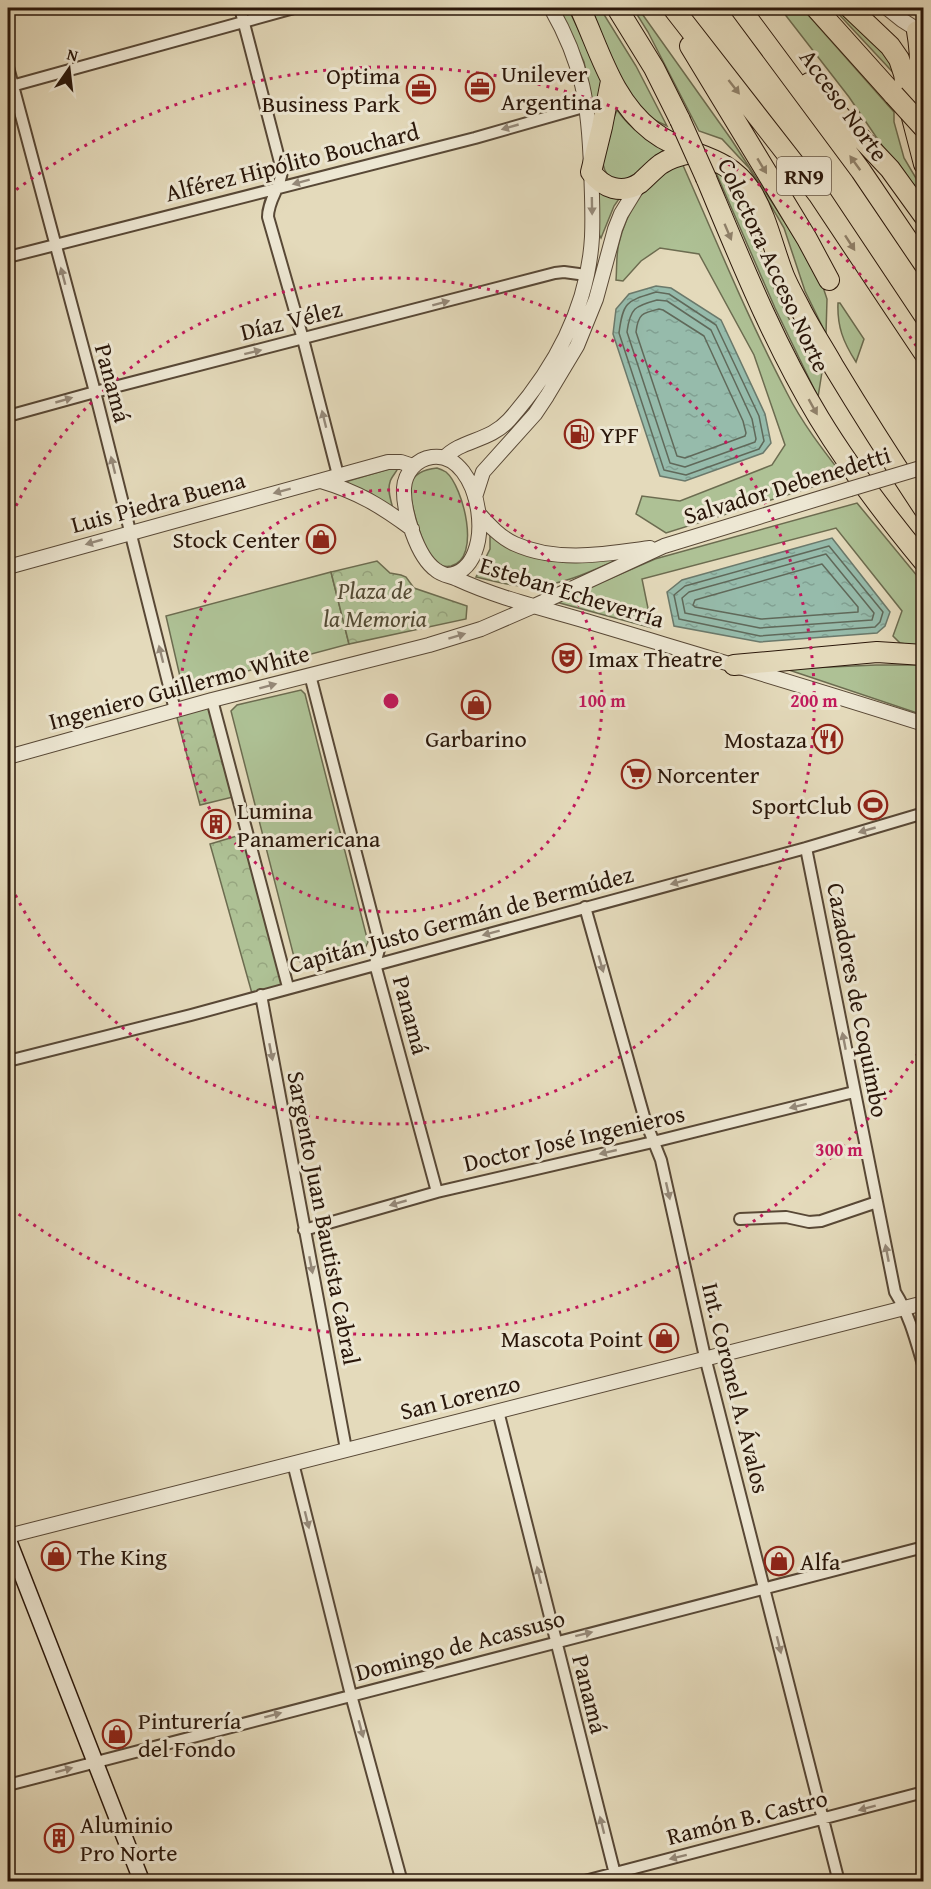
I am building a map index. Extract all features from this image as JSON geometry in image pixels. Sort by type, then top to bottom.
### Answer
[{"type":"highway","points":[[580,8],[611,81],[622,100],[636,117],[662,138],[731,169],[750,191],[759,207],[784,275],[802,313],[870,427],[924,509]]},
{"type":"highway","name":"Colectora Acceso Norte","points":[[617,8],[654,68],[680,120],[756,299],[819,418],[887,517],[924,562]]},
{"type":"highway","points":[[668,8],[807,239],[829,280]]},
{"type":"highway","name":"RN9","points":[[673,8],[818,194],[924,353]]},
{"type":"highway","points":[[816,8],[894,95],[920,135]]},
{"type":"highway","points":[[850,8],[890,46],[899,59],[920,135],[924,164]]},
{"type":"highway","points":[[743,11],[890,170],[924,216]]},
{"type":"highway","name":"Acceso Norte","points":[[743,11],[861,171],[924,264]]},
{"type":"highway","points":[[920,135],[921,29]]},
{"type":"highway","points":[[611,81],[591,172],[598,182],[620,189],[631,187],[664,162],[692,153]]},
{"type":"highway","points":[[734,665],[877,652],[924,655]]},
{"type":"main road","points":[[8,1538],[142,1881]]},
{"type":"street","points":[[240,8],[282,170],[281,181],[270,200],[268,217],[303,339],[338,476]]},
{"type":"street","points":[[10,86],[294,8]]},
{"type":"street","points":[[444,458],[454,449],[496,432],[536,388],[563,344],[579,303],[586,275],[592,238],[587,106],[577,64],[563,28],[551,8]]},
{"type":"street","points":[[887,8],[921,29]]},
{"type":"street","name":"Panamá","points":[[8,67],[10,86],[95,392],[175,711]]},
{"type":"street","name":"Alférez Hipólito Bouchard","points":[[8,257],[474,138],[587,106]]},
{"type":"street","points":[[475,497],[483,472],[535,414],[577,346],[596,299],[615,229],[621,214],[641,181]]},
{"type":"street","name":"Díaz Vélez","points":[[8,416],[555,273],[586,275]]},
{"type":"street","points":[[430,457],[444,458],[457,465],[475,497],[479,514],[479,533],[469,563],[460,572],[448,575],[436,570],[425,560],[412,529],[406,503],[405,480],[418,462],[430,457]]},
{"type":"street","name":"Luis Piedra Buena","points":[[8,567],[388,462],[401,462],[413,466]]},
{"type":"street","name":"Salvador Debenedetti","points":[[534,606],[664,546],[924,467]]},
{"type":"street","points":[[321,481],[367,498],[412,529]]},
{"type":"street","name":"Salvador Debenedetti","points":[[479,514],[505,538],[538,552],[593,556],[664,546]]},
{"type":"street","name":"Esteban Echeverría","points":[[448,575],[486,592],[924,724]]},
{"type":"street","name":"Ingeniero Guillermo White","points":[[8,757],[212,700],[439,642],[481,629],[534,606]]},
{"type":"street","name":"Panamá","points":[[310,675],[380,946],[375,964],[436,1192]]},
{"type":"street","points":[[212,700],[288,987]]},
{"type":"street","name":"Capitán Justo Germán de Bermúdez","points":[[8,1061],[191,1015],[806,848],[924,813]]},
{"type":"street","name":"Cazadores de Coquimbo","points":[[806,848],[895,1292],[913,1328],[924,1368]]},
{"type":"street","name":"Int. Coronel A. Ávalos","points":[[585,907],[645,1120],[661,1160],[705,1357],[839,1881]]},
{"type":"street","name":"Sargento Juan Bautista Cabral","points":[[261,995],[346,1449]]},
{"type":"street","name":"Doctor José Ingenieros","points":[[304,1230],[436,1192],[654,1142],[854,1092]]},
{"type":"street","points":[[740,1220],[786,1217],[809,1222],[821,1221],[876,1202]]},
{"type":"street","name":"San Lorenzo","points":[[8,1538],[346,1449],[924,1303]]},
{"type":"street","name":"Panamá","points":[[498,1411],[616,1877]]},
{"type":"street","points":[[293,1463],[351,1695],[402,1881]]},
{"type":"street","name":"Domingo de Acassuso","points":[[8,1785],[555,1641],[924,1547]]},
{"type":"street","name":"Ramón B. Castro","points":[[581,1881],[616,1877],[924,1792]]},
{"type":"green space","points":[[559,8],[568,8],[597,68],[603,89],[596,120],[584,62]]},
{"type":"green space","points":[[589,8],[600,8],[636,66],[667,126],[646,116],[626,90]]},
{"type":"green space","points":[[633,8],[638,8],[731,139],[819,275],[827,299],[826,334],[805,291],[784,228],[749,168],[722,139],[699,131],[648,32]]},
{"type":"green space","points":[[780,8],[802,8],[894,112],[894,122],[904,158],[923,190],[923,206],[849,97]]},
{"type":"green space","points":[[833,8],[840,8],[889,54],[901,81]]},
{"type":"green space","points":[[617,110],[639,133],[669,146],[634,177],[620,182],[612,179],[603,164],[604,146]]},
{"type":"green space","points":[[682,163],[746,308],[787,393],[806,426],[844,477],[666,533],[636,514],[642,496],[680,501],[772,465],[785,445],[754,355],[699,254],[660,248],[641,261],[623,281],[616,280],[618,247],[632,209],[667,164]]},
{"type":"green space","points":[[714,168],[734,183],[744,198],[774,288],[796,332],[822,372],[818,397],[775,308]]},
{"type":"green space","points":[[599,191],[621,196],[614,206],[601,238],[599,234]]},
{"type":"green space","points":[[838,303],[864,339],[856,362],[842,334]]},
{"type":"green space","points":[[398,468],[389,485],[393,509],[369,492],[345,485],[345,482]]},
{"type":"green space","points":[[437,468],[446,472],[452,480],[463,506],[466,522],[468,537],[466,550],[460,561],[451,566],[442,566],[434,562],[430,556],[417,524],[410,490],[415,476]]},
{"type":"green space","points":[[857,503],[923,583],[923,647],[900,643],[893,636],[902,611],[836,528],[642,579],[652,628],[556,602],[655,559]]},
{"type":"green space","points":[[490,532],[507,545],[631,554],[561,582],[537,586],[513,585],[476,577],[490,549]]},
{"type":"green space","name":"Plaza de la Memoria","points":[[377,561],[390,573],[406,577],[414,588],[467,606],[466,619],[349,644],[331,572]]},
{"type":"green space","points":[[331,572],[349,644],[191,686],[181,681],[166,616]]},
{"type":"green space","points":[[923,665],[923,715],[786,669]]},
{"type":"green space","points":[[301,690],[305,694],[368,942],[365,948],[303,963],[294,957],[231,711],[237,705]]},
{"type":"green space","points":[[212,700],[237,796],[200,805],[175,710]]},
{"type":"green space","points":[[247,833],[288,987],[253,997],[210,844]]},
{"type":"water","points":[[656,286],[671,288],[721,320],[765,414],[771,443],[763,453],[685,481],[660,476],[613,334],[616,309],[629,294]]},
{"type":"water","points":[[832,538],[890,612],[885,626],[877,633],[760,642],[674,626],[667,592],[682,580]]},
{"type":"place","name":"Unilever Argentina","points":[[480,87]]},
{"type":"place","name":"Optima Business Park","points":[[421,89]]},
{"type":"place","name":"YPF","points":[[579,434]]},
{"type":"place","name":"Stock Center","points":[[321,539]]},
{"type":"place","name":"Imax Theatre","points":[[567,658]]},
{"type":"place","name":"Garbarino","points":[[476,705]]},
{"type":"place","name":"Mostaza","points":[[828,739]]},
{"type":"place","name":"Norcenter","points":[[636,774]]},
{"type":"place","name":"SportClub","points":[[873,805]]},
{"type":"place","name":"Lumina Panamericana","points":[[216,824]]},
{"type":"place","name":"Mascota Point","points":[[664,1338]]},
{"type":"place","name":"The King","points":[[56,1556]]},
{"type":"place","name":"Alfa","points":[[779,1561]]},
{"type":"place","name":"Pinturería del Fondo","points":[[117,1734]]},
{"type":"place","name":"Aluminio Pro Norte","points":[[59,1838]]}]
